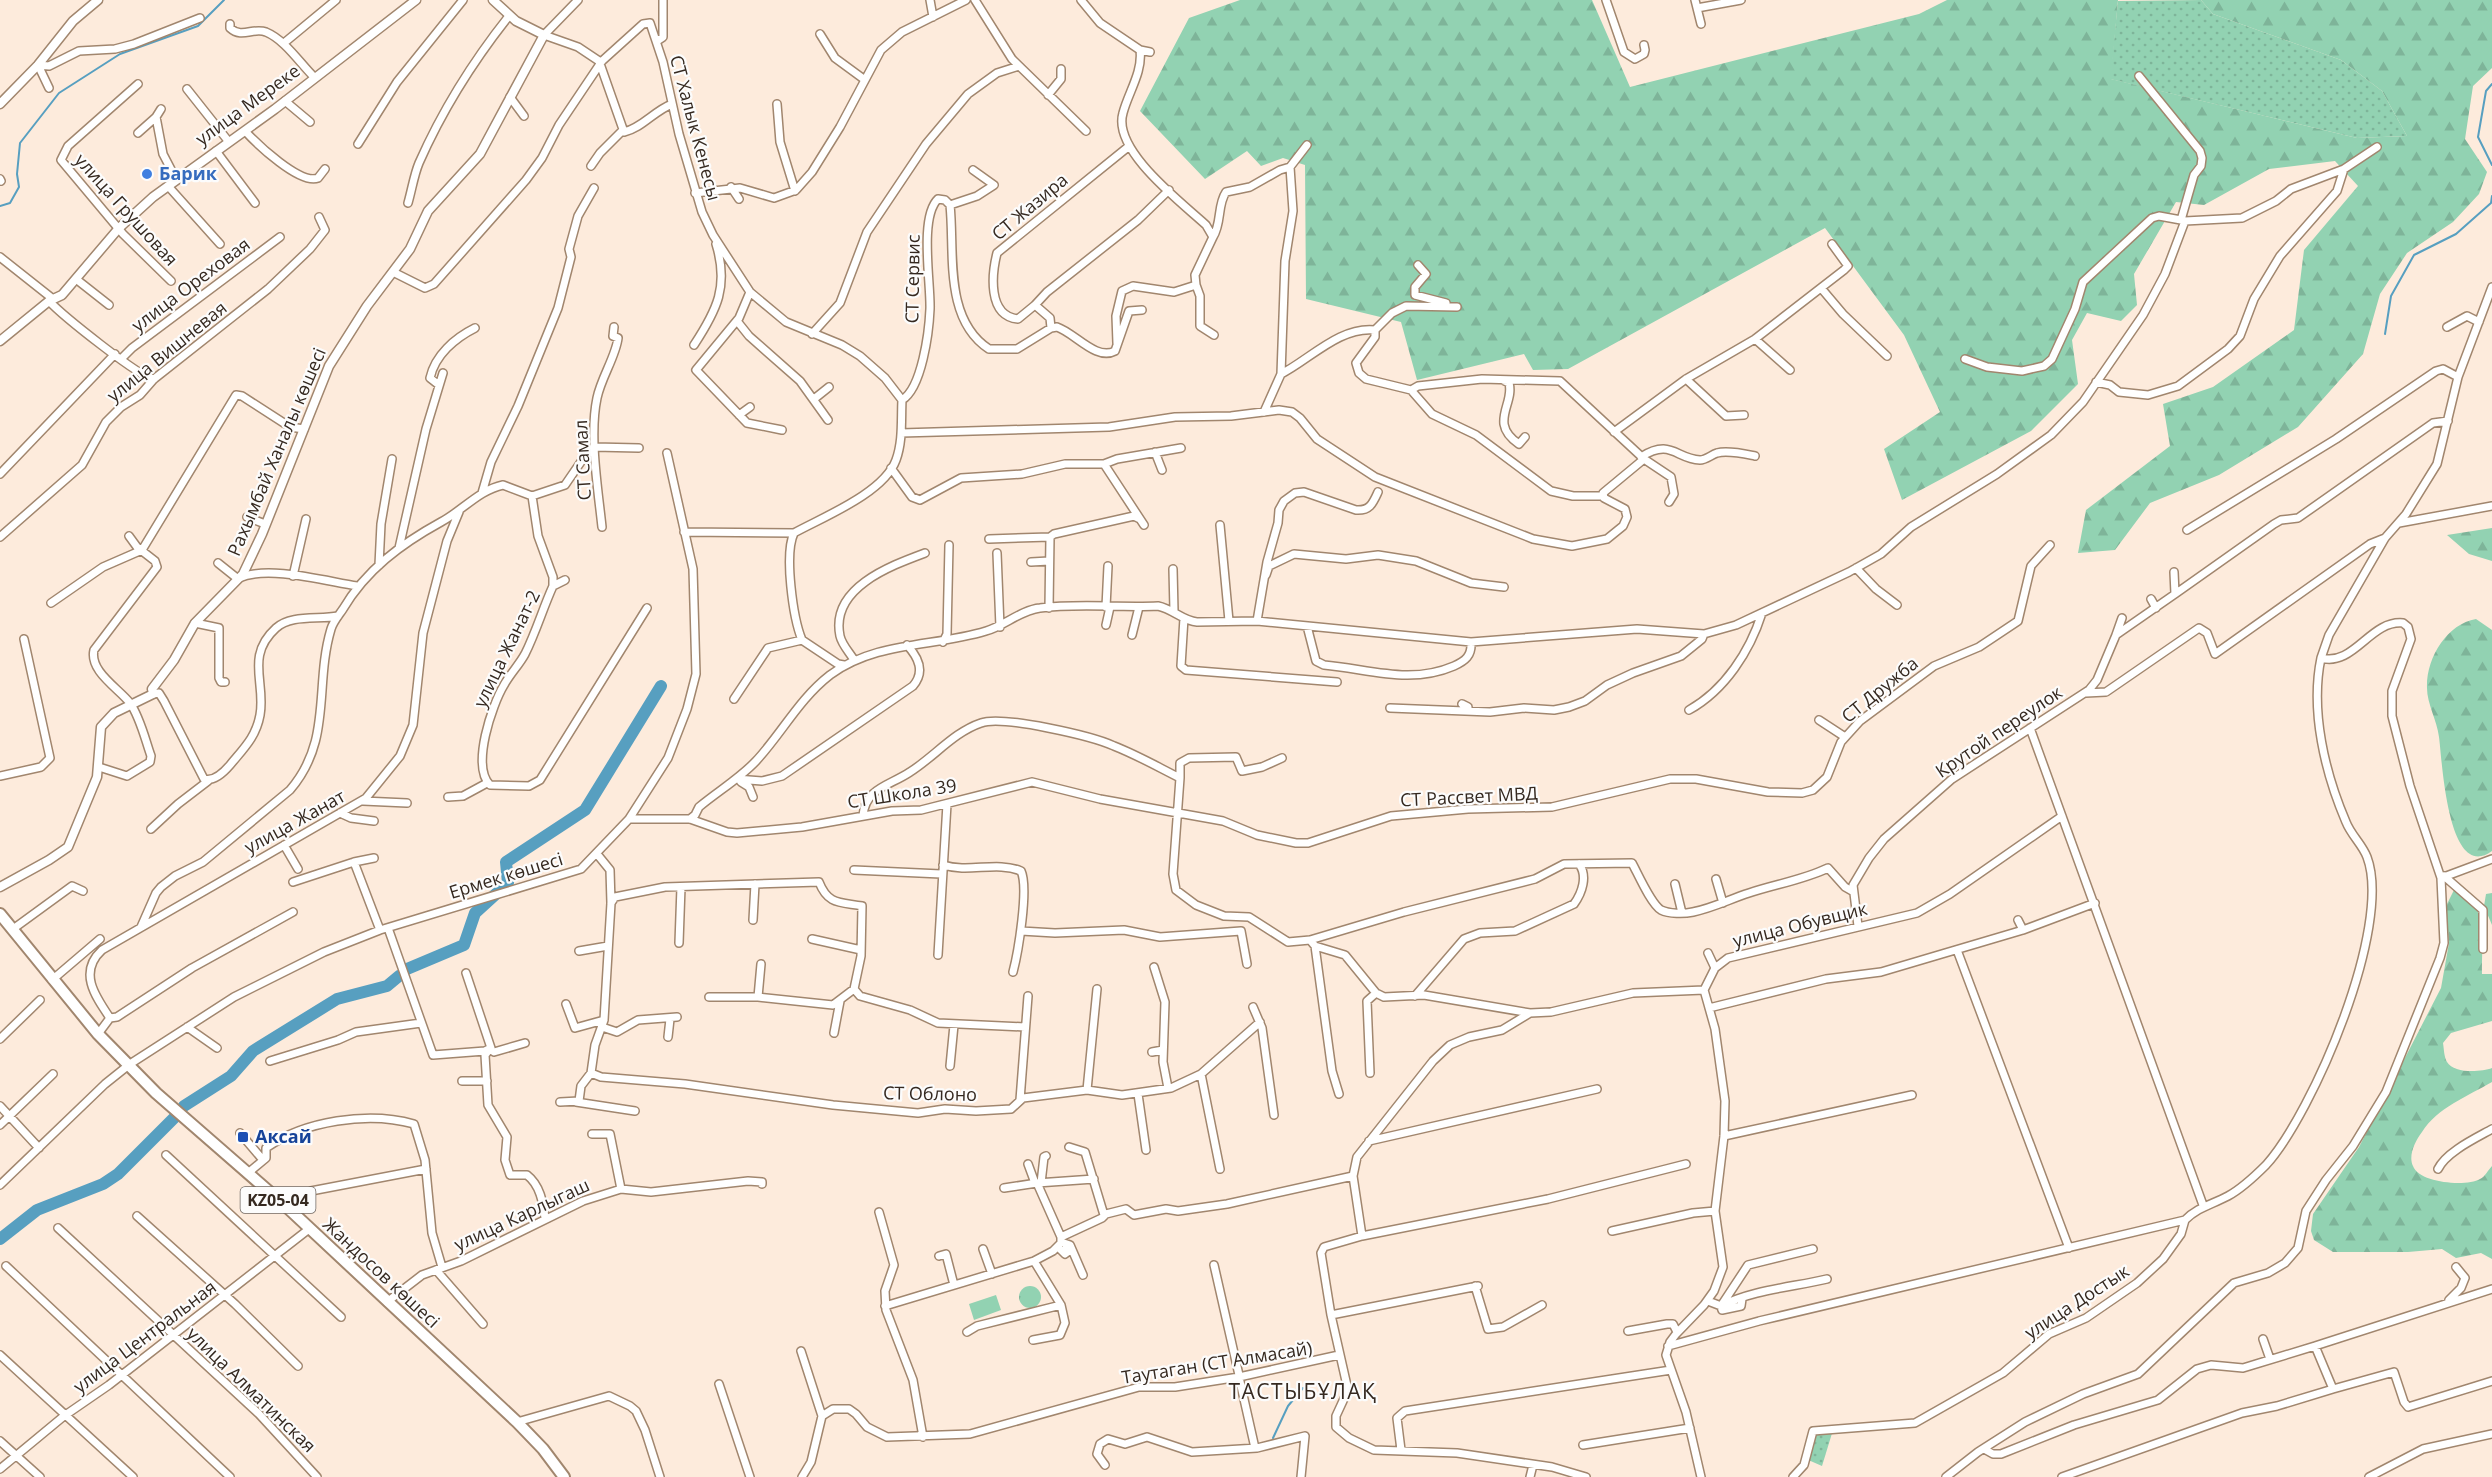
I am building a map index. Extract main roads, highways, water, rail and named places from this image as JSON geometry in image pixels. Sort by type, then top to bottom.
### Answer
[{"type":"main road","name":"Жандосов көшесі","points":[[1,918],[13,929],[98,1034],[156,1093],[289,1209],[517,1422],[543,1449],[564,1477]]},
{"type":"waterway","points":[[0,206],[10,203],[19,187],[17,174],[20,143],[59,93],[120,54],[198,26],[224,0]]},
{"type":"waterway","name":"ТАСТЫБҰЛАҚ","points":[[2492,84],[2486,91],[2478,137],[2492,165]]},
{"type":"waterway","name":"ТАСТЫБҰЛАҚ","points":[[2385,334],[2391,296],[2414,255],[2456,234],[2491,203],[2492,196]]},
{"type":"waterway","points":[[407,969],[464,945],[475,913],[508,883],[506,862],[585,810],[661,686]]},
{"type":"waterway","points":[[184,1106],[231,1076],[253,1051],[337,999],[387,986],[399,976]]},
{"type":"waterway","points":[[0,1239],[37,1210],[103,1184],[118,1174],[177,1115]]},
{"type":"waterway","points":[[1273,1438],[1288,1406],[1303,1388]]},
{"type":"place","name":"Барик","points":[[147,174]]},
{"type":"place","name":"Аксай","points":[[243,1137]]},
{"type":"district","name":"ТАСТЫБҰЛАҚ","points":[[1303,1392]]}]
